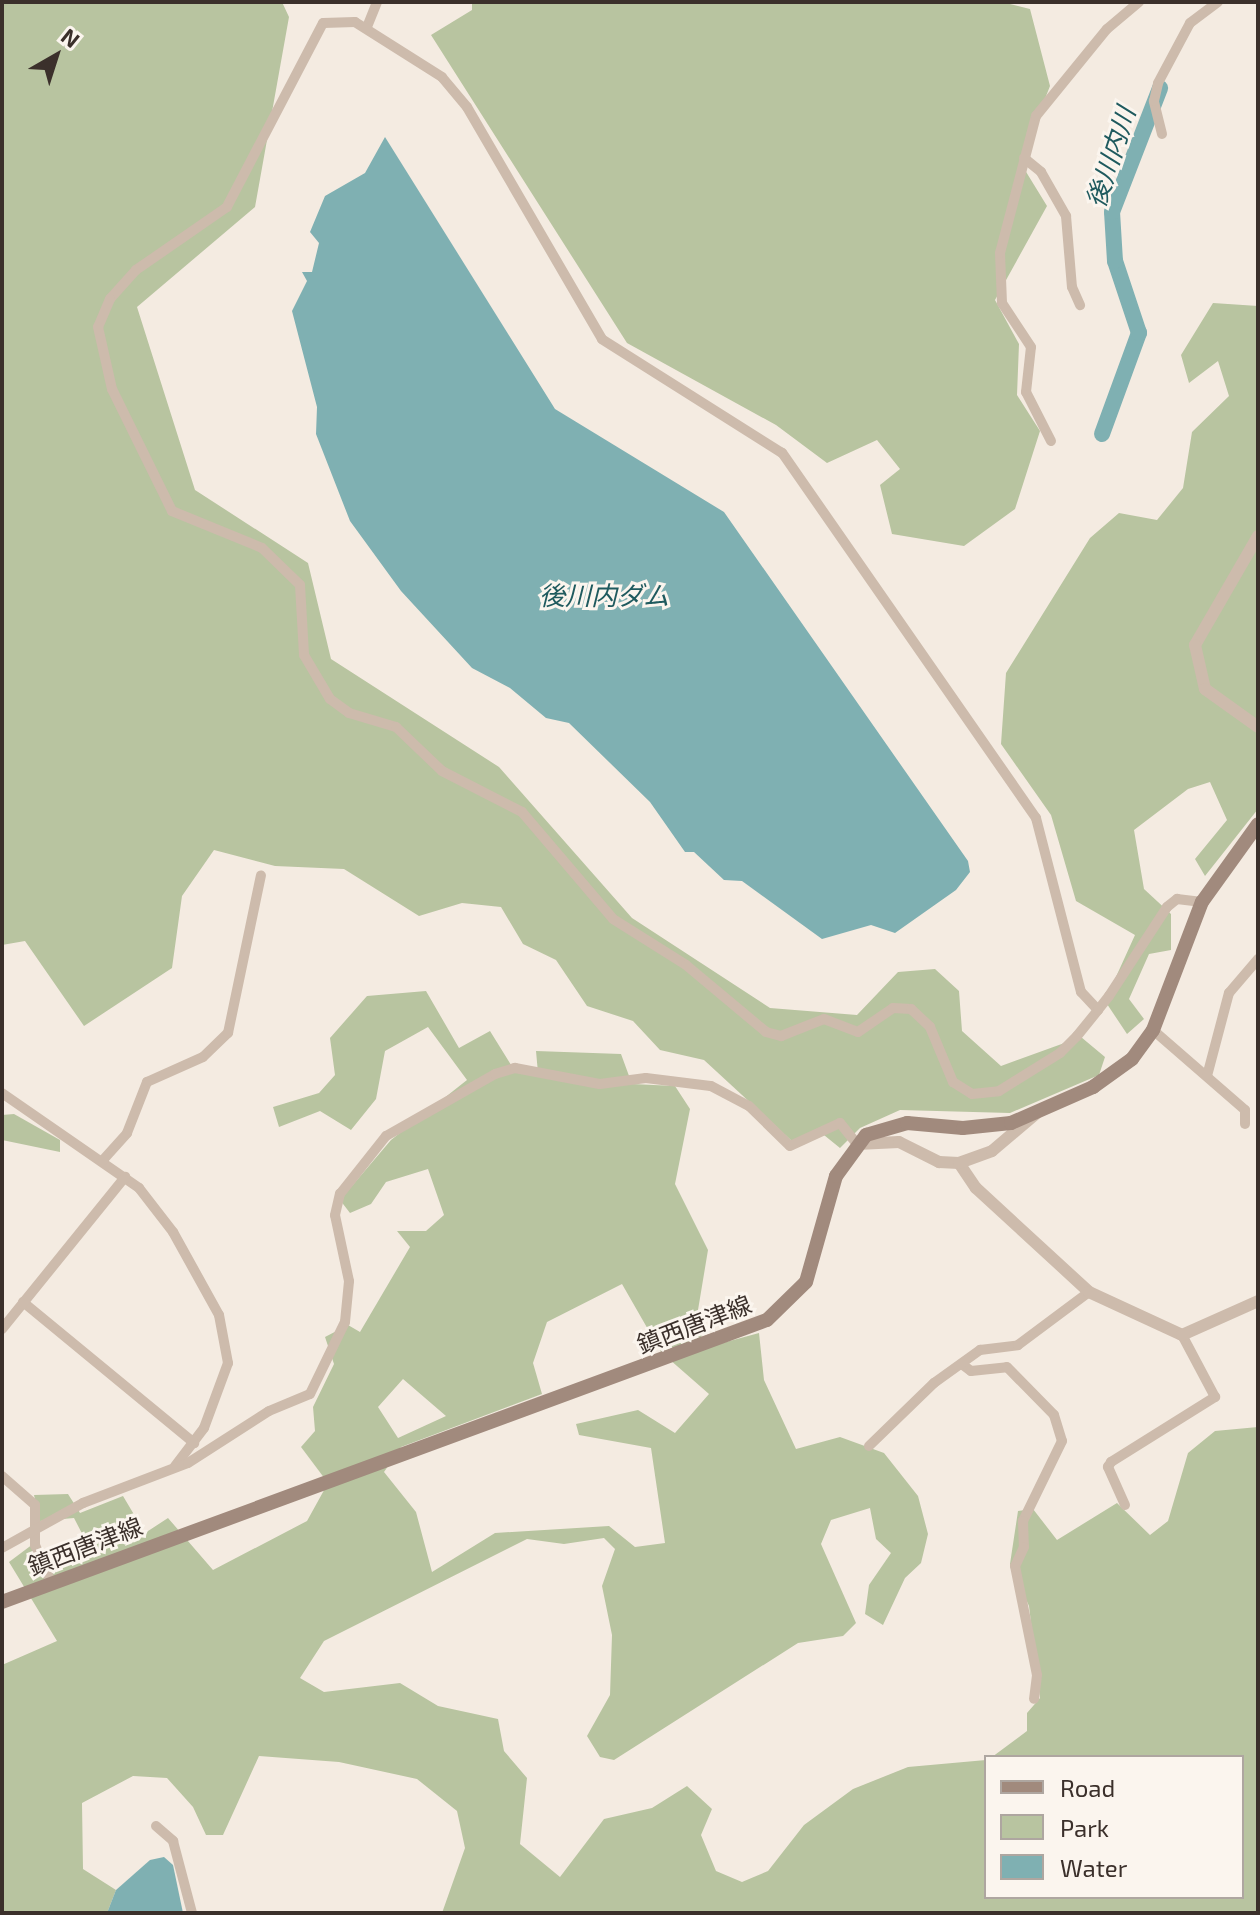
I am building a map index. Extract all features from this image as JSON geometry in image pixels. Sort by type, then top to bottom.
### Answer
[{"type":"main road","name":"鎮西唐津線","points":[[2,1602],[767,1320],[806,1282],[836,1176],[857,1144],[889,1125],[990,1128],[1039,1111],[1113,1074],[1153,1030],[1202,902],[1258,824]]},
{"type":"street","points":[[367,27],[377,2]]},
{"type":"street","points":[[1051,441],[1026,392],[1027,341],[1016,326],[997,283],[1036,116],[1056,87],[1139,2]]},
{"type":"street","points":[[1162,134],[1154,101],[1158,83],[1190,23],[1218,2]]},
{"type":"street","points":[[1098,1010],[1081,992],[1036,818],[801,481],[764,439],[602,339],[456,92],[367,27],[342,19],[323,23],[227,207],[153,254],[101,314],[98,342],[112,389],[172,511],[262,548],[285,564],[306,604],[304,655],[338,707],[396,727],[442,771],[522,812],[613,919],[686,965],[766,1032],[781,1036],[824,1019],[858,1032],[893,1008],[911,1009],[930,1027],[953,1082],[985,1095],[1032,1074],[1098,1010],[1167,907],[1177,899],[1202,902]]},
{"type":"street","points":[[1024,158],[1041,172],[1066,216],[1078,300]]},
{"type":"street","points":[[1258,536],[1195,645],[1205,689],[1258,727]]},
{"type":"street","points":[[103,1160],[127,1133],[147,1082],[203,1057],[228,1033],[261,875]]},
{"type":"street","points":[[1207,1076],[1229,993],[1258,959]]},
{"type":"street","points":[[1153,1030],[1245,1110],[1245,1124]]},
{"type":"street","points":[[2,1548],[83,1503],[174,1468],[316,1388],[345,1322],[349,1281],[335,1215],[340,1194],[386,1136],[495,1074],[515,1068],[600,1084],[646,1078],[711,1086],[749,1106],[790,1146],[840,1123],[857,1144],[899,1142],[939,1162],[959,1163],[992,1151],[1039,1111]]},
{"type":"street","points":[[2,1093],[125,1177],[173,1232],[226,1331],[228,1363],[194,1443],[174,1468]]},
{"type":"street","points":[[959,1163],[976,1188],[1089,1292],[1182,1335],[1215,1397],[1111,1462],[1108,1467],[1125,1505]]},
{"type":"street","points":[[2,1329],[125,1177]]},
{"type":"street","points":[[869,1446],[934,1383],[988,1348],[1018,1345],[1089,1292]]},
{"type":"street","points":[[1182,1335],[1258,1301]]},
{"type":"street","points":[[23,1302],[194,1443]]},
{"type":"street","points":[[963,1365],[984,1372],[1007,1367],[1054,1415],[1062,1441],[1023,1521],[1024,1547],[1015,1566],[1037,1675],[1034,1699]]},
{"type":"street","points":[[2,1476],[35,1505],[33,1532],[51,1582]]},
{"type":"street","points":[[156,1826],[173,1841],[192,1913]]},
{"type":"green space","points":[[2,2],[282,2],[289,17],[255,207],[137,307],[195,490],[308,563],[331,659],[499,767],[632,918],[770,1008],[857,1015],[898,972],[935,969],[959,991],[962,1031],[1001,1066],[1081,1037],[1105,1057],[1099,1075],[1010,1113],[900,1110],[860,1128],[840,1148],[819,1131],[794,1143],[704,1060],[660,1050],[633,1021],[587,1006],[556,960],[523,944],[501,907],[462,903],[419,916],[344,869],[275,866],[214,850],[182,896],[172,968],[84,1026],[25,941],[2,945]]},
{"type":"green space","points":[[472,2],[1002,2],[1030,9],[1050,86],[1020,162],[1047,206],[995,300],[1019,344],[1017,395],[1040,431],[1015,509],[964,546],[892,534],[880,485],[900,469],[877,440],[827,463],[776,425],[627,343],[431,35],[472,10]]},
{"type":"green space","points":[[1213,303],[1258,306],[1258,809],[1205,876],[1195,859],[1227,820],[1210,782],[1188,789],[1134,830],[1144,889],[1171,914],[1171,950],[1149,954],[1129,999],[1144,1019],[1127,1034],[1105,1001],[1135,935],[1076,901],[1051,815],[1001,744],[1006,673],[1090,538],[1119,513],[1157,520],[1183,488],[1192,432],[1229,396],[1218,361],[1189,383],[1181,355]]},
{"type":"green space","points":[[426,991],[459,1048],[490,1031],[516,1073],[538,1073],[536,1051],[621,1054],[632,1084],[675,1086],[690,1109],[675,1184],[708,1250],[697,1316],[704,1348],[759,1333],[764,1380],[796,1449],[840,1437],[884,1453],[918,1496],[928,1534],[921,1563],[905,1578],[883,1625],[865,1614],[869,1585],[891,1553],[876,1539],[870,1508],[831,1520],[821,1544],[856,1623],[843,1636],[798,1643],[614,1760],[600,1757],[587,1736],[610,1695],[612,1635],[602,1586],[615,1549],[604,1538],[564,1544],[527,1539],[324,1641],[300,1678],[324,1692],[400,1683],[438,1706],[498,1719],[504,1751],[527,1778],[520,1844],[560,1877],[604,1819],[652,1808],[687,1786],[712,1809],[701,1835],[716,1871],[742,1882],[768,1871],[804,1825],[853,1789],[908,1767],[984,1760],[984,1899],[1244,1899],[1244,1755],[995,1755],[1027,1731],[1027,1713],[1040,1698],[1029,1606],[1010,1564],[1018,1511],[1033,1509],[1057,1540],[1117,1503],[1150,1535],[1168,1521],[1188,1453],[1215,1431],[1258,1427],[1258,1913],[442,1913],[465,1848],[457,1811],[417,1779],[339,1762],[259,1756],[223,1835],[206,1835],[193,1807],[167,1778],[133,1776],[82,1803],[83,1869],[116,1890],[107,1913],[2,1913],[2,1665],[57,1641],[9,1562],[33,1544],[52,1573],[90,1549],[74,1518],[40,1521],[34,1495],[68,1494],[80,1513],[123,1496],[145,1533],[168,1518],[213,1570],[307,1521],[328,1483],[301,1447],[315,1431],[313,1407],[334,1364],[325,1337],[348,1325],[360,1332],[410,1247],[397,1231],[426,1231],[444,1215],[428,1169],[386,1182],[371,1204],[350,1213],[340,1200],[391,1140],[467,1080],[428,1027],[385,1051],[376,1099],[351,1130],[320,1111],[279,1127],[273,1107],[319,1093],[335,1075],[330,1038],[367,996]],"holes":[[[622,1284],[661,1352],[709,1394],[675,1433],[638,1410],[576,1424],[579,1435],[651,1448],[665,1543],[635,1547],[609,1526],[495,1533],[432,1572],[416,1512],[384,1472],[401,1447],[542,1394],[533,1363],[547,1322]],[[403,1379],[446,1416],[398,1438],[378,1407]]]},
{"type":"green space","points":[[14,1114],[60,1140],[60,1152],[2,1140],[2,1115]]},
{"type":"water","name":"後川内ダム","points":[[385,137],[555,409],[724,512],[968,861],[970,872],[956,890],[895,933],[871,925],[822,939],[742,881],[724,880],[694,852],[685,852],[650,802],[569,723],[546,718],[510,688],[472,668],[401,591],[350,521],[316,434],[317,407],[292,311],[307,281],[302,272],[312,272],[319,243],[310,232],[325,196],[365,173]]},
{"type":"water","points":[[164,1857],[173,1865],[183,1913],[107,1913],[116,1890],[150,1860]]},
{"type":"waterway","name":"後川内川","points":[[1102,434],[1139,333],[1115,261],[1112,212],[1160,88]]}]
